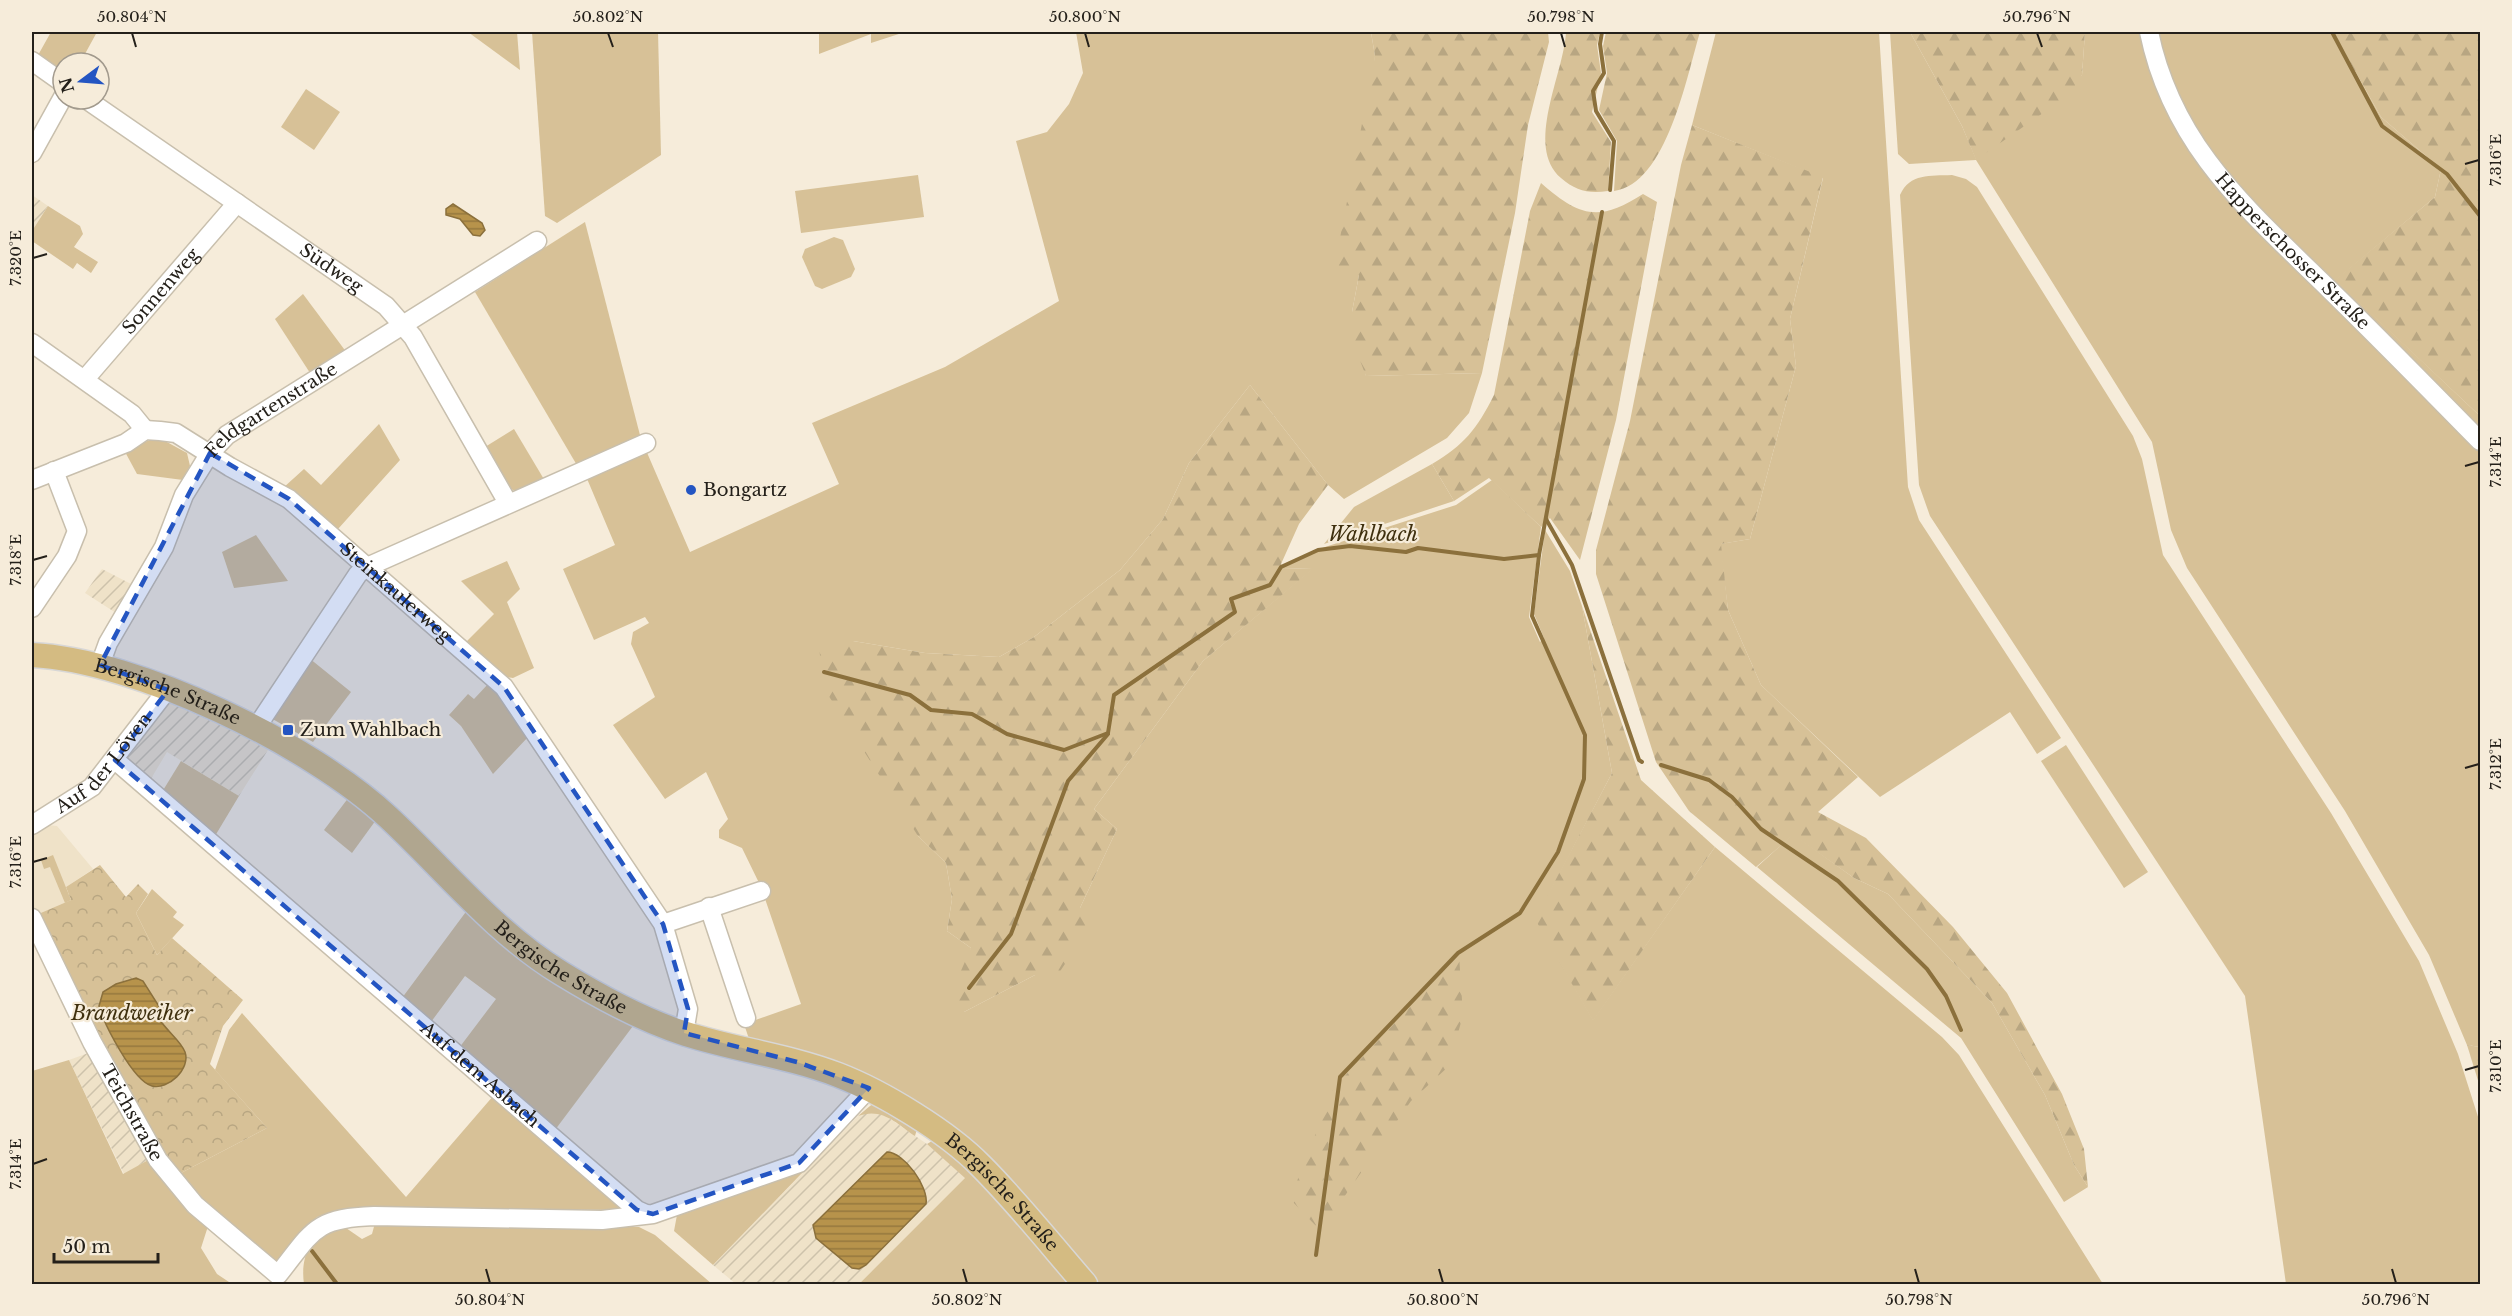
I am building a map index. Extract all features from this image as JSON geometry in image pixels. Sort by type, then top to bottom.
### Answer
[{"type":"main road","name":"Bergische Straße","points":[[32,655],[57,656],[100,665],[167,690],[256,728],[323,767],[378,808],[507,933],[558,971],[611,1002],[684,1033],[837,1074],[869,1088],[930,1125],[979,1163],[1085,1284]]},
{"type":"street","name":"Happerschosser Straße","points":[[2149,32],[2166,93],[2183,127],[2202,155],[2243,203],[2481,441]]},
{"type":"street","points":[[32,61],[51,74]]},
{"type":"street","points":[[32,153],[55,111]]},
{"type":"street","name":"Südweg","points":[[103,111],[386,306],[413,338],[508,503]]},
{"type":"street","name":"Sonnenweg","points":[[85,379],[237,203]]},
{"type":"street","name":"Feldgartenstraße","points":[[100,665],[108,642],[164,547],[184,495],[210,453],[227,435],[537,241]]},
{"type":"street","points":[[32,343],[132,414],[145,430],[126,443],[32,480]]},
{"type":"street","name":"Steinkaulerweg","points":[[145,430],[176,434],[289,499],[504,687],[663,924],[688,1009],[684,1033]]},
{"type":"street","points":[[256,728],[358,574],[366,567],[646,443]]},
{"type":"street","points":[[32,608],[67,556],[77,531],[54,471]]},
{"type":"street","name":"Auf der Löven","points":[[32,825],[86,792],[115,760],[167,690]]},
{"type":"street","name":"Auf dem Asbach","points":[[115,760],[637,1210],[646,1214]]},
{"type":"street","points":[[663,924],[761,891]]},
{"type":"street","points":[[709,907],[746,1018]]},
{"type":"street","name":"Teichstraße","points":[[32,918],[92,1042],[158,1160],[195,1205],[278,1275],[303,1240],[321,1225],[337,1219],[374,1216],[602,1221],[646,1214]]},
{"type":"street","points":[[646,1214],[653,1214],[799,1163],[869,1088]]},
{"type":"highlighted area","points":[[210,453],[289,499],[504,687],[663,924],[688,1009],[684,1033],[797,1062],[869,1088],[799,1163],[653,1214],[637,1210],[115,760],[168,690],[100,665]]},
{"type":"shaded area","points":[[32,195],[48,206],[32,231]]},
{"type":"shaded area","points":[[102,569],[133,585],[116,613],[85,593]]},
{"type":"shaded area","points":[[167,702],[236,732],[268,750],[239,796],[167,752],[149,782],[126,761],[126,754]]},
{"type":"shaded area","points":[[48,825],[57,826],[93,869],[66,887],[71,900],[36,915],[32,906],[32,832]]},
{"type":"shaded area","points":[[91,1052],[150,1159],[124,1174],[69,1060]]},
{"type":"shaded area","points":[[870,1111],[883,1114],[927,1144],[966,1177],[859,1284],[736,1284],[713,1265],[858,1116]]},
{"type":"green space","points":[[51,32],[97,32],[87,51],[51,51],[51,66],[37,57]]},
{"type":"green space","points":[[468,32],[517,32],[520,70]]},
{"type":"green space","points":[[532,32],[658,32],[661,155],[557,223],[545,216]]},
{"type":"green space","points":[[819,32],[905,32],[871,43],[871,34],[819,54]]},
{"type":"green space","points":[[1076,32],[1371,32],[1375,56],[1359,275],[1352,312],[1366,376],[1482,373],[1469,413],[1447,438],[1344,499],[1328,485],[1250,385],[1189,463],[1163,519],[1120,570],[1034,637],[999,657],[925,653],[853,641],[918,836],[946,863],[952,899],[947,931],[971,948],[964,1012],[1035,975],[1080,908],[1117,829],[1094,809],[1203,661],[1312,569],[1282,568],[1325,547],[1456,505],[1492,480],[1541,527],[1529,617],[1540,642],[1544,638],[1534,614],[1545,530],[1570,571],[1582,606],[1612,773],[1536,919],[1593,1020],[1715,847],[1942,1037],[1959,1055],[2103,1284],[1095,1284],[990,1164],[749,1039],[744,1024],[801,1004],[761,887],[742,848],[719,838],[719,830],[728,819],[706,772],[665,799],[613,725],[655,697],[631,644],[633,632],[649,623],[645,617],[594,640],[563,569],[615,545],[585,474],[645,448],[690,552],[839,484],[812,423],[945,367],[1059,301],[1016,141],[1047,132],[1069,104],[1083,73]]},
{"type":"green space","points":[[1371,32],[1548,32],[1549,42],[1528,125],[1515,213],[1482,373],[1366,376],[1351,337],[1352,312],[1359,275],[1335,264],[1375,56]]},
{"type":"green space","points":[[1566,32],[1600,32],[1597,45],[1601,73],[1592,112],[1611,142],[1608,191],[1595,192],[1572,186],[1561,178],[1551,164],[1546,148],[1549,109]]},
{"type":"green space","points":[[1606,32],[1700,32],[1681,99],[1661,149],[1648,169],[1632,184],[1614,191],[1617,141],[1599,110],[1607,73],[1603,46]]},
{"type":"green space","points":[[1716,32],[1879,32],[1908,487],[1919,520],[2061,738],[2037,754],[2010,712],[1880,797],[1761,685],[1728,610],[1720,544],[1750,539],[1796,366],[1790,319],[1823,178],[1692,125]]},
{"type":"green space","points":[[1890,32],[1910,32],[1962,126],[1976,159],[2082,75],[2085,32],[2143,32],[2174,123],[2480,452],[2480,1047],[2467,1045],[2429,955],[2345,811],[2187,568],[2171,530],[2152,442],[1976,160],[1909,164],[1898,154]]},
{"type":"green space","points":[[1910,32],[2085,32],[2082,75],[2070,94],[1976,160],[1962,126]]},
{"type":"green space","points":[[2158,32],[2333,32],[2381,117],[2441,169],[2435,197],[2336,280],[2480,416],[2480,430],[2235,184],[2189,120],[2171,83]]},
{"type":"green space","points":[[2333,32],[2480,32],[2480,416],[2335,280],[2435,197],[2441,169],[2381,117]]},
{"type":"green space","points":[[306,89],[340,112],[314,150],[281,127]]},
{"type":"green space","points":[[1692,125],[1823,177],[1790,319],[1796,366],[1750,539],[1721,544],[1728,610],[1761,685],[1858,777],[1818,812],[1866,838],[1953,927],[2007,993],[2062,1094],[2084,1149],[2088,1187],[2074,1165],[2045,1095],[1992,1003],[1888,894],[1854,878],[1793,835],[1756,867],[1689,811],[1656,762],[1596,574],[1596,550],[1630,421],[1681,165]]},
{"type":"green space","points":[[918,175],[924,217],[801,233],[795,191]]},
{"type":"green space","points":[[1952,175],[1966,179],[1977,187],[2133,436],[2142,459],[2163,555],[2331,813],[2419,961],[2458,1054],[2480,1123],[2480,1284],[2286,1284],[2245,996],[1930,516],[1919,485],[1900,195],[1904,188],[1915,179]]},
{"type":"green space","points":[[1541,183],[1567,203],[1589,212],[1613,209],[1643,194],[1657,202],[1616,420],[1580,560],[1550,518],[1541,527],[1489,478],[1454,501],[1432,464],[1453,450],[1469,435],[1494,395],[1530,211]]},
{"type":"green space","points":[[48,206],[80,226],[83,234],[74,247],[98,262],[91,273],[77,263],[73,269],[32,241],[32,231]]},
{"type":"green space","points":[[585,222],[641,439],[578,467],[475,292]]},
{"type":"green space","points":[[834,237],[843,240],[855,269],[851,277],[822,289],[815,286],[802,257],[805,249]]},
{"type":"green space","points":[[303,294],[347,353],[312,376],[275,319]]},
{"type":"green space","points":[[1250,385],[1328,485],[1299,524],[1281,564],[1283,568],[1313,569],[1203,661],[1094,809],[1117,829],[1080,908],[1088,929],[1057,976],[1035,975],[964,1012],[949,998],[971,948],[947,931],[952,899],[946,863],[918,836],[823,687],[819,645],[853,641],[925,653],[999,657],[1034,637],[1120,570],[1163,519],[1189,463]]},
{"type":"green space","points":[[379,424],[400,460],[338,529],[305,500],[283,488],[304,469],[321,485]]},
{"type":"green space","points":[[514,429],[545,481],[517,492],[509,488],[485,447]]},
{"type":"green space","points":[[150,440],[165,441],[187,453],[190,466],[183,480],[137,474],[124,450]]},
{"type":"green space","points":[[1432,464],[1454,501],[1324,544],[1354,507]]},
{"type":"green space","points":[[256,535],[288,581],[234,588],[222,552]]},
{"type":"green space","points":[[507,561],[520,589],[507,602],[534,668],[513,678],[499,676],[463,645],[494,614],[461,581]]},
{"type":"green space","points":[[1582,606],[1641,780],[1715,847],[1593,1021],[1535,919],[1612,773]]},
{"type":"green space","points":[[309,658],[351,692],[313,742],[269,717]]},
{"type":"green space","points":[[489,683],[500,692],[529,736],[493,774],[461,726],[449,715],[468,694],[474,699]]},
{"type":"green space","points":[[2066,745],[2148,872],[2124,888],[2041,761]]},
{"type":"green space","points":[[181,761],[239,796],[215,836],[162,792]]},
{"type":"green space","points":[[349,797],[376,820],[352,853],[324,830]]},
{"type":"green space","points":[[1793,834],[1854,878],[1888,894],[1992,1003],[2045,1095],[2074,1165],[2088,1187],[2064,1202],[1961,1038],[1757,867]]},
{"type":"green space","points":[[53,855],[71,900],[65,903],[50,867],[44,869],[41,860]]},
{"type":"green space","points":[[100,865],[126,897],[138,884],[148,894],[136,913],[157,955],[172,938],[243,1000],[223,1026],[210,1064],[267,1128],[179,1174],[164,1158],[108,1052],[103,1054],[36,915],[71,900],[66,887]]},
{"type":"green space","points":[[152,889],[177,912],[173,917],[184,925],[157,955],[136,913]]},
{"type":"green space","points":[[468,909],[633,1026],[555,1130],[459,1048],[496,999],[465,976],[431,1022],[402,998]]},
{"type":"green space","points":[[1459,955],[1463,1015],[1449,1066],[1411,1101],[1321,1230],[1343,1078]]},
{"type":"green space","points":[[242,1013],[406,1197],[494,1095],[620,1204],[618,1210],[357,1208],[317,1217],[285,1251],[281,1260],[274,1261],[205,1209],[179,1174],[267,1128],[215,1070],[229,1030]]},
{"type":"green space","points":[[2467,1045],[2480,1047],[2480,1087]]},
{"type":"green space","points":[[69,1060],[123,1174],[150,1159],[209,1223],[201,1248],[217,1274],[232,1284],[32,1284],[32,1071]]},
{"type":"green space","points":[[1338,1077],[1317,1227],[1290,1199]]},
{"type":"green space","points":[[876,1101],[917,1129],[915,1136],[882,1115],[858,1116]]},
{"type":"green space","points":[[932,1141],[962,1158],[1075,1284],[859,1284],[965,1178],[927,1144]]},
{"type":"green space","points":[[804,1171],[713,1265],[674,1231],[677,1215]]},
{"type":"green space","points":[[375,1223],[639,1227],[655,1235],[712,1284],[304,1284],[304,1261],[314,1240],[329,1230],[346,1228],[362,1239],[372,1234]]},
{"type":"water","points":[[453,204],[482,223],[485,230],[480,236],[473,235],[460,219],[446,215],[446,209]]},
{"type":"water","name":"Brandweiher","points":[[136,978],[143,981],[160,1008],[160,1020],[185,1052],[185,1065],[177,1077],[165,1085],[152,1086],[136,1074],[113,1038],[99,1006],[103,992],[116,984]]},
{"type":"water","points":[[887,1152],[901,1158],[914,1172],[924,1189],[926,1204],[866,1265],[859,1269],[852,1268],[816,1238],[813,1225]]},
{"type":"waterway","name":"Wahlbach","points":[[1602,32],[1600,44],[1604,73],[1593,91],[1596,111],[1614,141],[1610,190]]},
{"type":"waterway","points":[[2332,32],[2382,126],[2447,174],[2480,216]]},
{"type":"waterway","name":"Wahlbach","points":[[824,672],[910,695],[931,710],[972,714],[1007,734],[1064,750],[1108,733],[1114,695],[1235,612],[1231,599],[1270,585],[1281,567],[1318,550],[1350,546],[1406,552],[1418,548],[1504,559],[1539,555],[1602,212]]},
{"type":"waterway","points":[[1546,519],[1572,565],[1639,760],[1642,762]]},
{"type":"waterway","points":[[1316,1255],[1340,1077],[1458,953],[1520,913],[1558,852],[1584,779],[1585,735],[1532,616],[1539,555]]},
{"type":"waterway","points":[[969,988],[1011,934],[1068,781],[1108,734]]},
{"type":"waterway","points":[[1661,765],[1709,780],[1732,797],[1761,829],[1838,881],[1927,969],[1946,996],[1961,1030]]},
{"type":"waterway","points":[[312,1251],[337,1284]]},
{"type":"place","name":"Bongartz","points":[[691,490]]},
{"type":"place","name":"Zum Wahlbach","points":[[288,730]]}]
